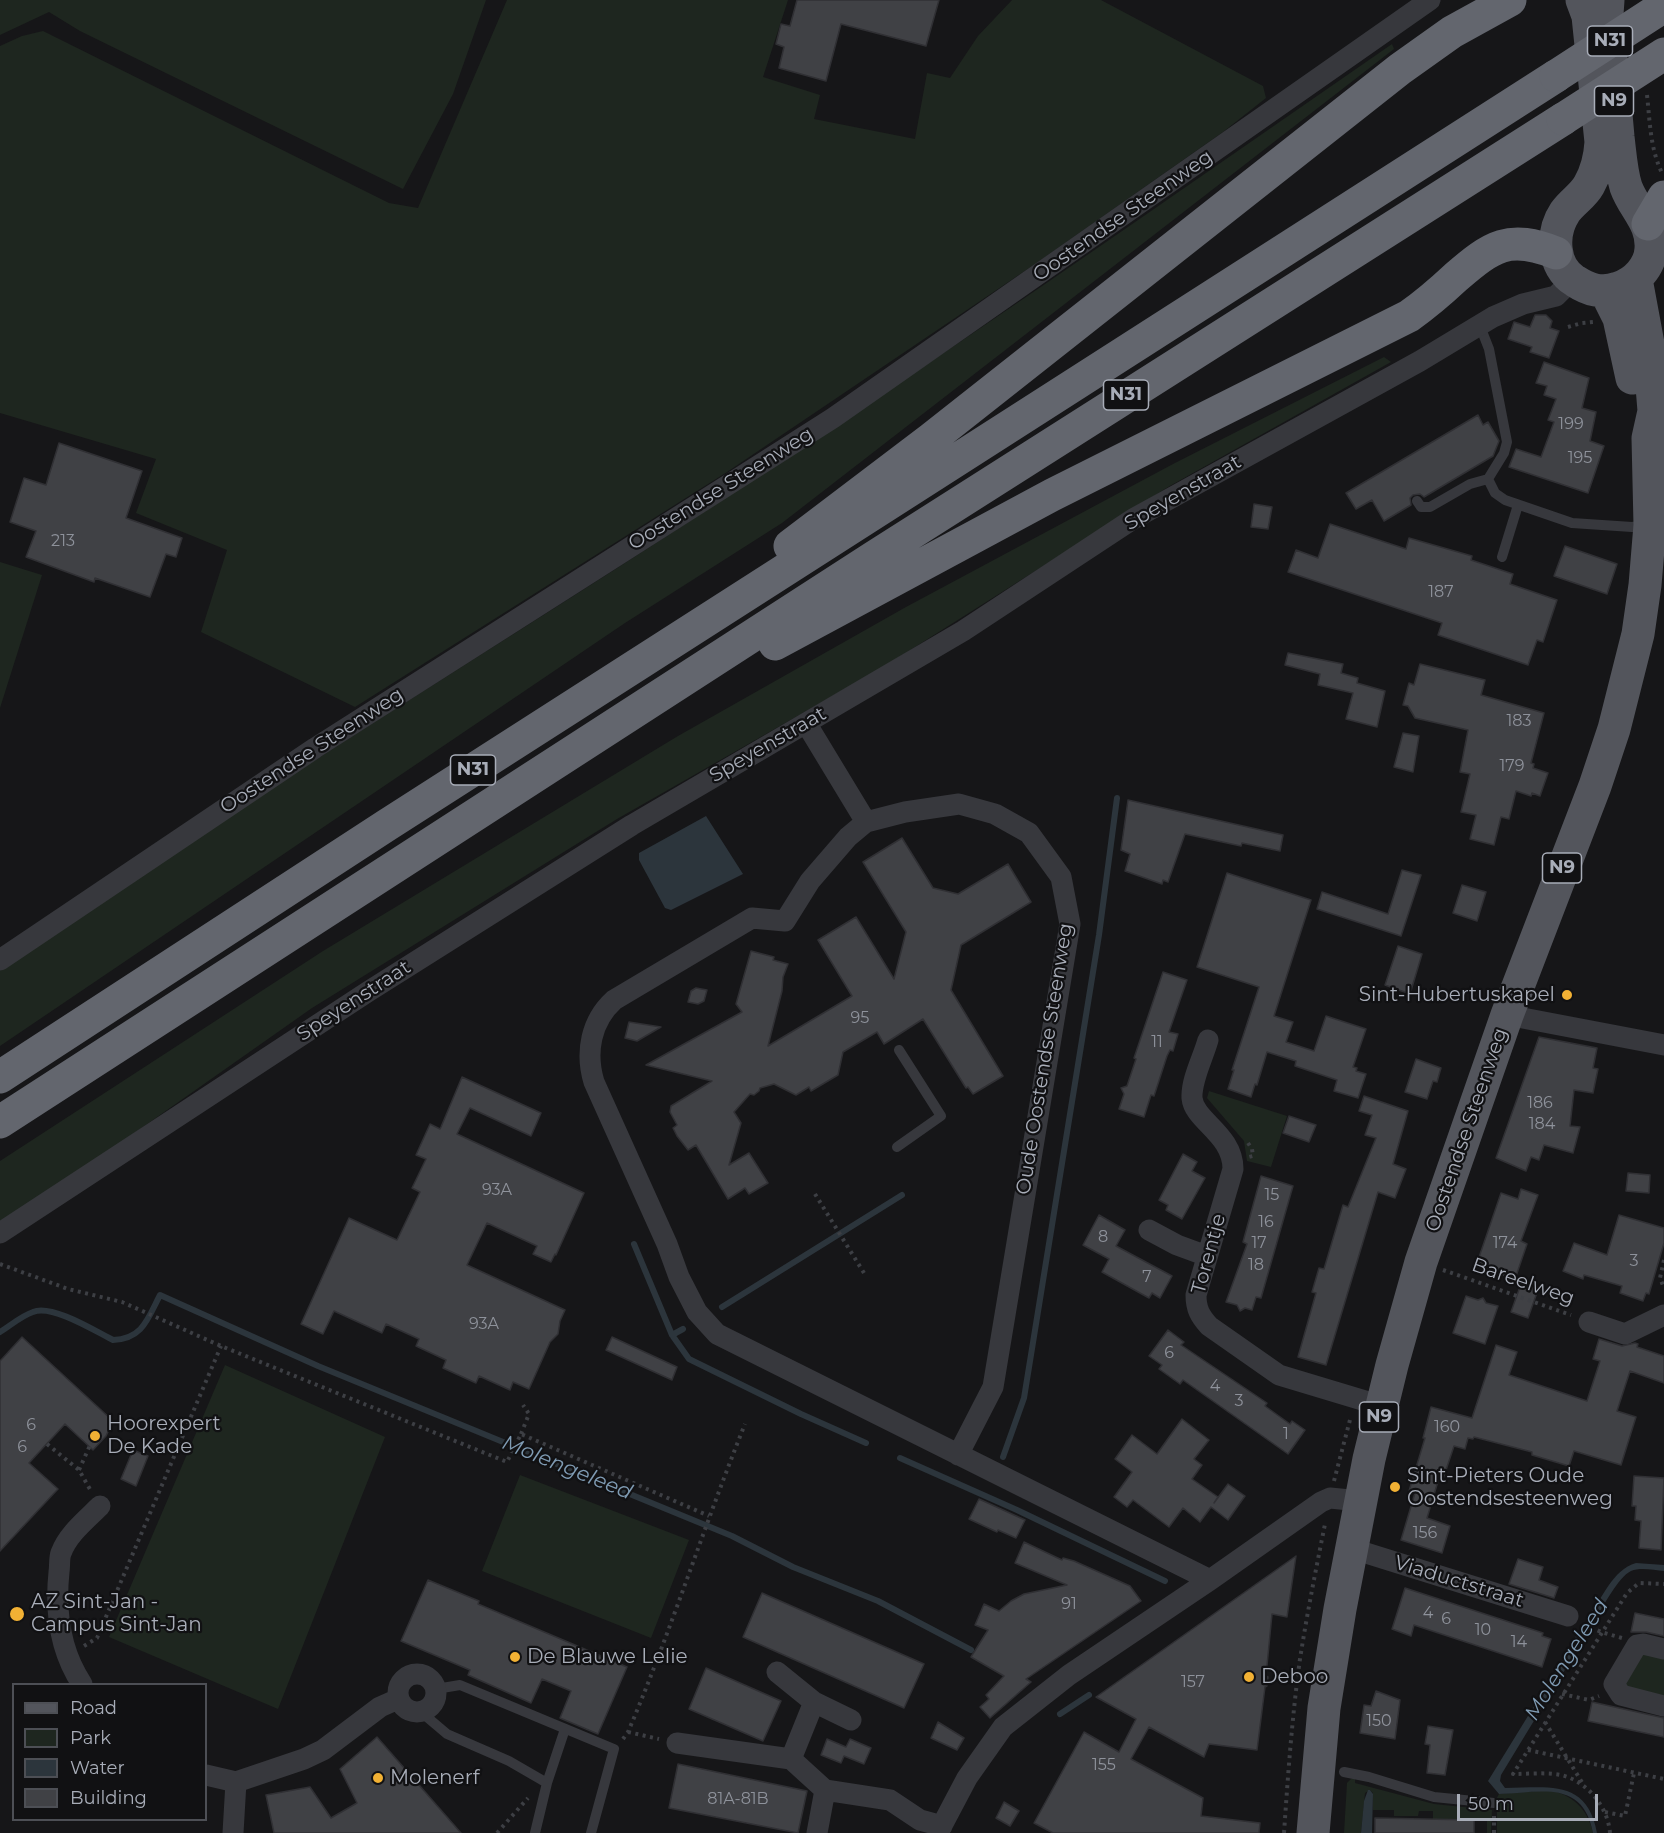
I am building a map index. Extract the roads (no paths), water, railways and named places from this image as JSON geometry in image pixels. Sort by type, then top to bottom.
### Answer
[{"type":"highway","points":[[750,593],[777,556],[940,432],[1400,69],[1472,20],[1510,0]]},
{"type":"highway","name":"N31","points":[[0,1077],[387,825],[1664,6]]},
{"type":"highway","name":"N31","points":[[0,1122],[691,674],[1664,54]]},
{"type":"highway","points":[[691,674],[769,647],[1052,495],[1381,332],[1409,316],[1478,257],[1496,248],[1515,243],[1532,244],[1562,276]]},
{"type":"main road","name":"N9","points":[[1562,276],[1556,236],[1560,221],[1587,188],[1596,172],[1600,156],[1601,142],[1588,16],[1599,5]]},
{"type":"main road","name":"N9","points":[[1599,5],[1626,186],[1656,210],[1651,252],[1646,267],[1636,279]]},
{"type":"main road","points":[[1562,276],[1589,289],[1606,292],[1636,279]]},
{"type":"main road","name":"Oostendse Steenweg","points":[[1313,1833],[1324,1708],[1350,1548],[1382,1406],[1421,1262],[1508,1015],[1595,786],[1614,729],[1638,634],[1650,525],[1648,438],[1638,413],[1636,279]]},
{"type":"main road","name":"Oostendse Steenweg","points":[[1606,292],[1638,351]]},
{"type":"street","name":"Oostendse Steenweg","points":[[0,960],[315,748],[833,418],[1430,0]]},
{"type":"street","name":"Speyenstraat","points":[[0,1233],[389,978],[632,825],[963,631],[1133,519],[1420,361],[1562,276]]},
{"type":"street","points":[[806,723],[866,822]]},
{"type":"street","name":"Oude Oostendse Steenweg","points":[[958,1455],[993,1387],[1070,924],[1060,877],[1029,833],[994,814],[959,804],[905,812],[866,822],[849,837],[810,881],[785,921],[752,918],[614,1000],[598,1017],[590,1046],[590,1068],[594,1082],[667,1244],[679,1277],[697,1312],[717,1334],[958,1455],[1210,1580]]},
{"type":"street","points":[[1508,1015],[1664,1045]]},
{"type":"street","name":"Torentje","points":[[1208,1040],[1193,1090],[1192,1101],[1196,1109],[1227,1145],[1233,1157],[1233,1169],[1196,1296],[1196,1306],[1200,1316],[1209,1326],[1279,1376],[1382,1406]]},
{"type":"street","points":[[1149,1230],[1177,1245],[1207,1256]]},
{"type":"street","points":[[1589,1322],[1625,1334],[1664,1315]]},
{"type":"street","points":[[677,1743],[791,1759],[825,1790],[890,1800],[920,1820],[940,1829],[967,1778],[1003,1727],[1069,1675],[1321,1502],[1330,1498],[1360,1501]]},
{"type":"street","points":[[81,1683],[75,1673],[62,1637],[57,1596],[61,1554],[75,1530],[100,1506]]},
{"type":"street","name":"Viaductstraat","points":[[1350,1548],[1568,1616]]},
{"type":"street","points":[[1664,1649],[1643,1644],[1637,1645],[1614,1684],[1621,1695],[1664,1706]]},
{"type":"street","points":[[777,1672],[814,1702],[851,1720]]},
{"type":"street","points":[[207,1775],[236,1782],[276,1770],[323,1750],[389,1703],[399,1686],[413,1674],[426,1676],[436,1689],[433,1704],[421,1712],[411,1712],[389,1703]]},
{"type":"street","points":[[791,1759],[814,1702]]},
{"type":"street","points":[[233,1833],[236,1782]]},
{"type":"street","points":[[817,1833],[825,1790]]},
{"type":"lane","points":[[1417,501],[1421,507],[1430,507],[1470,484],[1488,479],[1504,453],[1507,442],[1489,349],[1480,326]]},
{"type":"lane","points":[[1488,479],[1495,493],[1504,500],[1572,523],[1632,527],[1650,525]]},
{"type":"lane","points":[[1502,557],[1518,505]]},
{"type":"lane","points":[[897,1147],[941,1116],[899,1050]]},
{"type":"lane","points":[[436,1689],[460,1685],[614,1749],[591,1833]]},
{"type":"lane","points":[[421,1712],[447,1734],[509,1761],[547,1784]]},
{"type":"lane","points":[[535,1833],[547,1784],[565,1729]]},
{"type":"lane","points":[[1344,1772],[1369,1777],[1434,1797],[1494,1803]]},
{"type":"water","points":[[706,816],[743,874],[671,910],[665,908],[639,860],[639,853]]},
{"type":"water","points":[[1636,1563],[1664,1565],[1664,1571],[1643,1569],[1626,1574],[1594,1620],[1588,1617],[1614,1578]]},
{"type":"water","points":[[1579,1633],[1583,1635],[1581,1638],[1583,1640],[1501,1775],[1500,1781],[1505,1788],[1550,1788],[1575,1795],[1592,1815],[1597,1833],[1593,1833],[1588,1815],[1580,1804],[1569,1796],[1543,1791],[1499,1794],[1488,1781]]},
{"type":"water","points":[[1368,1790],[1373,1794],[1372,1833],[1361,1833],[1364,1801]]},
{"type":"waterway","points":[[1003,1457],[1024,1398],[1099,935],[1117,798]]},
{"type":"waterway","points":[[722,1307],[902,1195]]},
{"type":"waterway","points":[[634,1244],[672,1335],[683,1329]]},
{"type":"waterway","name":"Molengeleed","points":[[0,1332],[24,1316],[41,1311],[62,1315],[113,1340],[123,1339],[131,1336],[143,1326],[160,1295],[318,1366],[732,1536],[793,1567],[878,1601],[971,1650]]},
{"type":"waterway","points":[[672,1335],[689,1359],[866,1443]]},
{"type":"waterway","points":[[900,1458],[1017,1510],[1165,1581]]},
{"type":"waterway","name":"Molengeleed","points":[[1577,1640],[1595,1614]]},
{"type":"waterway","name":"Molengeleed","points":[[1060,1714],[1089,1695]]},
{"type":"place","name":"Sint-Hubertuskapel","points":[[1567,995]]},
{"type":"place","name":"Hoorexpert De Kade","points":[[95,1436]]},
{"type":"place","name":"Sint-Pieters Oude Oostendsesteenweg","points":[[1395,1487]]},
{"type":"place","name":"AZ Sint-Jan - Campus Sint-Jan","points":[[17,1614]]},
{"type":"place","name":"De Blauwe Lelie","points":[[515,1657]]},
{"type":"place","name":"Deboo","points":[[1249,1677]]},
{"type":"place","name":"Molenerf","points":[[378,1778]]}]
